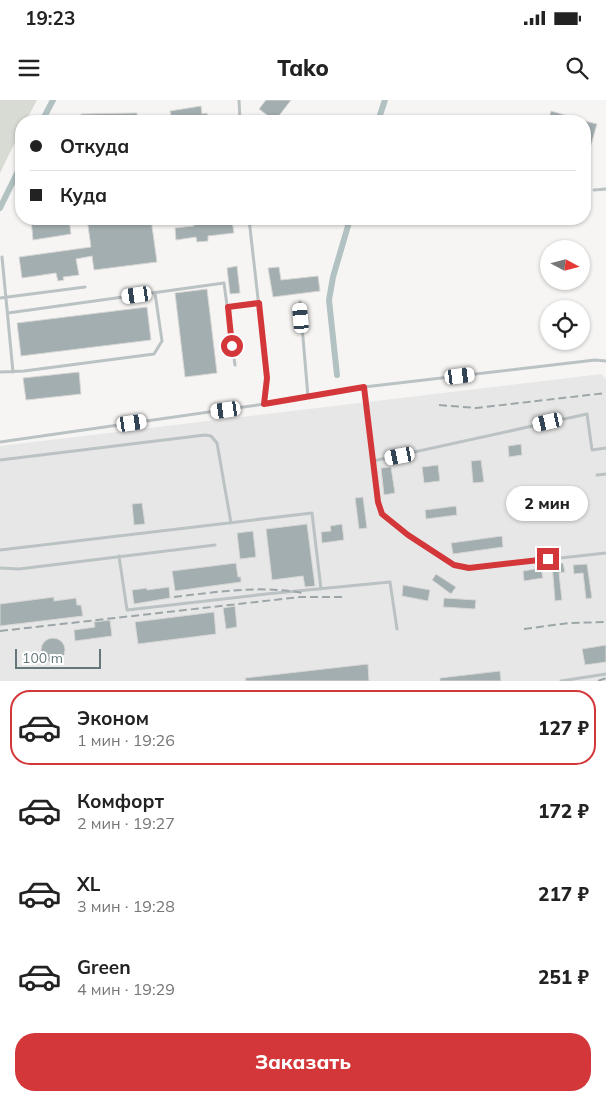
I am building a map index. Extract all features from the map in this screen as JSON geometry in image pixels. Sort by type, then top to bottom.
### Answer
[{"type":"lane","points":[[239,100],[240,115]]},
{"type":"lane","points":[[594,190],[606,189]]},
{"type":"lane","points":[[250,225],[267,378],[264,404]]},
{"type":"lane","points":[[2,257],[13,372]]},
{"type":"lane","points":[[8,313],[224,283],[235,365]]},
{"type":"lane","points":[[0,298],[85,288]]},
{"type":"lane","points":[[0,372],[13,372],[154,354],[162,341],[155,292]]},
{"type":"lane","points":[[300,302],[308,397]]},
{"type":"lane","points":[[228,307],[259,303]]},
{"type":"lane","points":[[0,442],[264,404],[364,387],[595,360],[606,361]]},
{"type":"lane","points":[[364,387],[378,502],[382,514],[408,535],[454,565],[469,568],[606,553]]},
{"type":"lane","points":[[373,461],[587,414],[592,450],[606,448]]},
{"type":"lane","points":[[0,460],[205,435],[211,436],[217,443],[231,523]]},
{"type":"lane","points":[[597,475],[606,474]]},
{"type":"lane","points":[[0,550],[312,513],[321,589]]},
{"type":"lane","points":[[0,568],[20,569],[215,545]]},
{"type":"lane","points":[[119,556],[127,610],[390,582],[397,629]]},
{"type":"lane","points":[[561,681],[606,674]]},
{"type":"shaded area","points":[[0,100],[37,100],[29,115],[15,115],[15,142],[0,173]]},
{"type":"shaded area","points":[[601,374],[606,379],[606,681],[0,681],[0,446]]},
{"type":"building","points":[[266,100],[291,100],[280,115],[267,115],[259,109]]},
{"type":"building","points":[[201,106],[202,114],[207,113],[207,115],[171,115],[170,111]]},
{"type":"building","points":[[551,111],[565,115],[550,115]]},
{"type":"building","points":[[137,113],[137,115],[81,115]]},
{"type":"building","points":[[591,122],[597,124],[591,145]]},
{"type":"building","points":[[32,225],[70,225],[71,234],[33,240]]},
{"type":"building","points":[[88,225],[152,225],[157,262],[94,270],[92,256],[76,259],[79,275],[63,277],[64,280],[58,281],[56,273],[22,278],[19,257],[91,247]]},
{"type":"building","points":[[233,225],[234,233],[208,236],[208,241],[197,242],[196,237],[176,240],[175,228]]},
{"type":"building","points":[[237,266],[240,293],[230,294],[227,268]]},
{"type":"building","points":[[279,267],[281,280],[318,276],[320,291],[273,297],[268,268]]},
{"type":"building","points":[[207,289],[217,373],[185,377],[175,293]]},
{"type":"building","points":[[147,307],[151,340],[21,356],[17,323]]},
{"type":"building","points":[[79,372],[81,394],[26,400],[23,378]]},
{"type":"building","points":[[521,444],[522,455],[509,457],[508,446]]},
{"type":"building","points":[[481,460],[484,482],[473,483],[471,461]]},
{"type":"building","points":[[438,465],[440,481],[424,483],[422,467]]},
{"type":"building","points":[[391,467],[395,493],[384,495],[381,468]]},
{"type":"building","points":[[536,495],[538,506],[508,509],[507,499]]},
{"type":"building","points":[[363,497],[367,528],[359,529],[355,498]]},
{"type":"building","points":[[142,503],[145,524],[134,525],[132,504]]},
{"type":"building","points":[[456,506],[457,515],[426,519],[425,510]]},
{"type":"building","points":[[307,524],[315,586],[305,587],[303,576],[272,580],[266,529]]},
{"type":"building","points":[[342,524],[344,540],[322,543],[321,532],[331,531],[330,526]]},
{"type":"building","points":[[253,531],[256,557],[240,559],[237,533]]},
{"type":"building","points":[[502,536],[503,547],[453,554],[451,543]]},
{"type":"building","points":[[236,563],[238,577],[241,577],[241,582],[175,591],[172,571]]},
{"type":"building","points":[[563,563],[565,572],[559,573],[562,600],[555,601],[552,564]]},
{"type":"building","points":[[587,564],[592,598],[586,599],[583,573],[574,574],[573,565]]},
{"type":"building","points":[[541,568],[543,578],[524,581],[523,571]]},
{"type":"building","points":[[436,574],[456,587],[451,594],[432,580]]},
{"type":"building","points":[[403,585],[430,590],[428,601],[402,596]]},
{"type":"building","points":[[169,587],[170,598],[134,604],[132,590]]},
{"type":"building","points":[[54,597],[54,601],[76,598],[77,605],[81,605],[83,616],[0,626],[0,604]]},
{"type":"building","points":[[444,598],[476,600],[475,609],[443,607]]},
{"type":"building","points":[[235,606],[237,627],[226,629],[223,608]]},
{"type":"building","points":[[214,612],[216,634],[138,644],[135,622]]},
{"type":"building","points":[[110,620],[112,636],[75,641],[74,630],[95,627],[94,622]]},
{"type":"building","points":[[53,638],[58,639],[64,645],[64,655],[58,661],[53,662],[48,661],[42,655],[41,650],[42,645],[48,639]]},
{"type":"building","points":[[606,645],[606,662],[585,665],[582,649]]},
{"type":"building","points":[[368,664],[369,681],[246,681],[245,678]]},
{"type":"building","points":[[500,671],[501,681],[440,681],[440,678]]},
{"type":"waterway","points":[[45,115],[53,100]]},
{"type":"waterway","points":[[380,115],[385,100]]},
{"type":"waterway","points":[[0,208],[15,177]]},
{"type":"waterway","points":[[337,375],[329,300],[333,277],[348,225]]},
{"type":"railway","points":[[439,405],[476,408],[606,393]]},
{"type":"railway","points":[[174,597],[254,589],[303,593]]},
{"type":"railway","points":[[0,631],[300,597],[343,597]]},
{"type":"railway","points":[[524,629],[569,623],[606,622]]},
{"type":"railway","points":[[598,681],[606,678]]},
{"type":"route","points":[[232,346],[228,307],[259,303],[267,378],[264,404],[364,387],[378,502],[382,514],[408,535],[454,565],[469,568],[548,559]]}]
